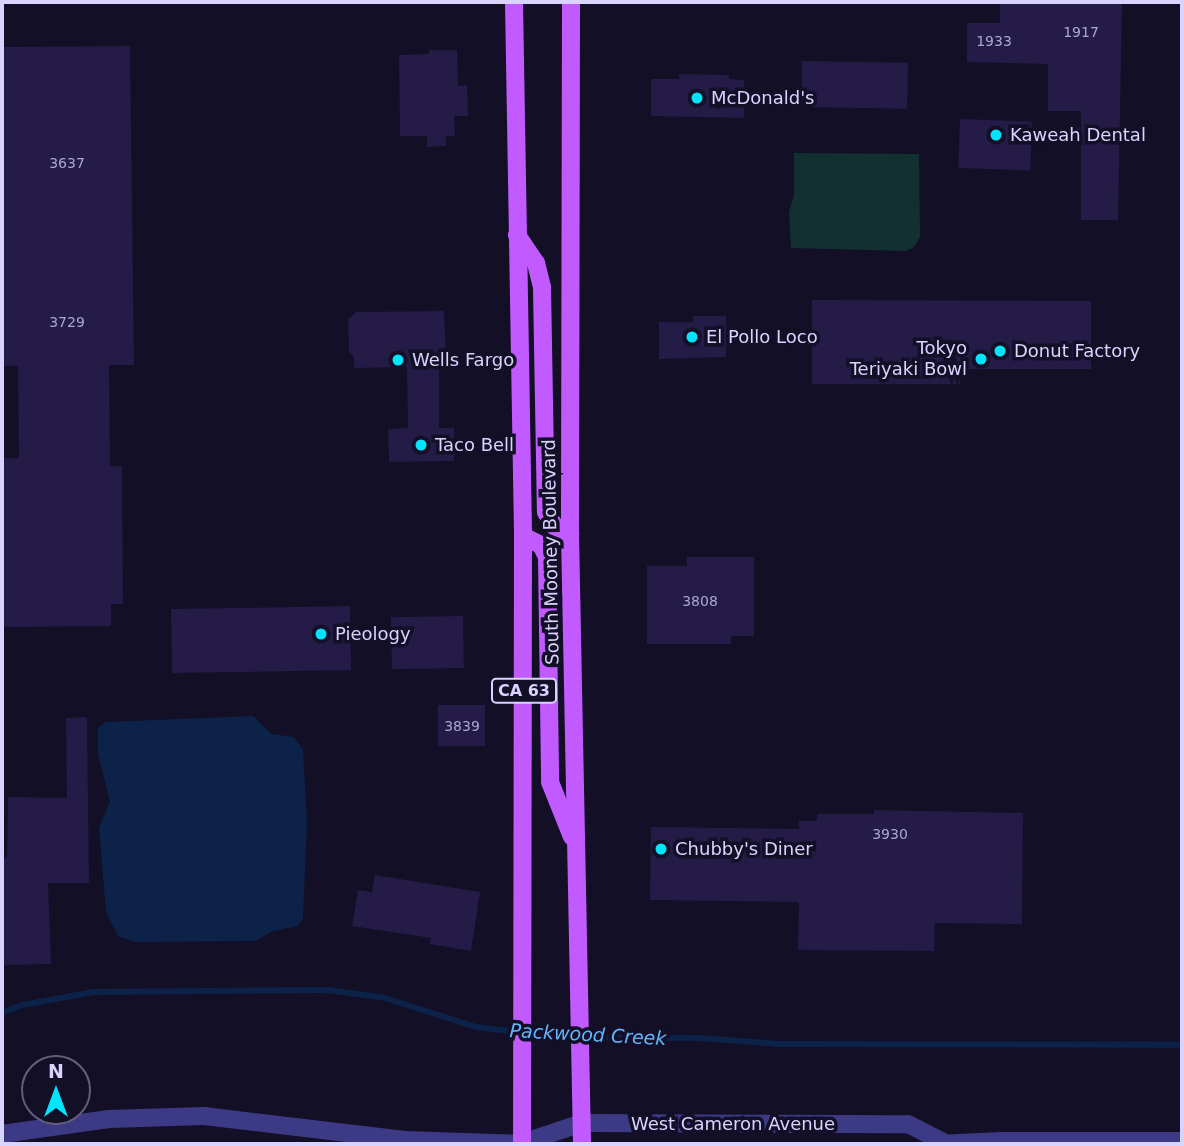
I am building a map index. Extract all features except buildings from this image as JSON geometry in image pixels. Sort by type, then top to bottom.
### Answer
[{"type":"main road","name":"South Mooney Boulevard","points":[[514,2],[523,536],[523,1144]]},
{"type":"main road","name":"South Mooney Boulevard","points":[[570,2],[570,534],[582,1144]]},
{"type":"main road","points":[[516,235],[536,263],[542,287],[546,512],[555,527],[570,534]]},
{"type":"main road","points":[[523,536],[536,540],[547,557],[550,782],[577,848]]},
{"type":"street","name":"West Cameron Avenue","points":[[2,1134],[83,1121],[195,1115],[274,1122],[405,1140],[523,1144],[582,1123],[908,1124],[940,1143],[1182,1141]]},
{"type":"green space","points":[[794,153],[919,154],[920,237],[914,247],[906,251],[791,248],[789,212],[794,195]]},
{"type":"water","points":[[253,716],[272,734],[294,737],[303,749],[307,822],[303,919],[298,926],[273,931],[255,941],[135,942],[118,936],[106,912],[99,828],[110,801],[98,755],[98,728],[105,722]]},
{"type":"waterway","name":"Packwood Creek","points":[[2,1013],[22,1005],[94,992],[328,990],[385,998],[476,1027],[559,1037],[700,1038],[779,1044],[1182,1045]]},
{"type":"place","name":"McDonald's","points":[[697,98]]},
{"type":"place","name":"Kaweah Dental","points":[[996,135]]},
{"type":"place","name":"El Pollo Loco","points":[[692,337]]},
{"type":"place","name":"Donut Factory","points":[[1000,351]]},
{"type":"place","name":"Tokyo Teriyaki Bowl","points":[[981,359]]},
{"type":"place","name":"Wells Fargo","points":[[398,360]]},
{"type":"place","name":"Taco Bell","points":[[421,445]]},
{"type":"place","name":"Pieology","points":[[321,634]]},
{"type":"place","name":"Chubby's Diner","points":[[661,849]]}]
